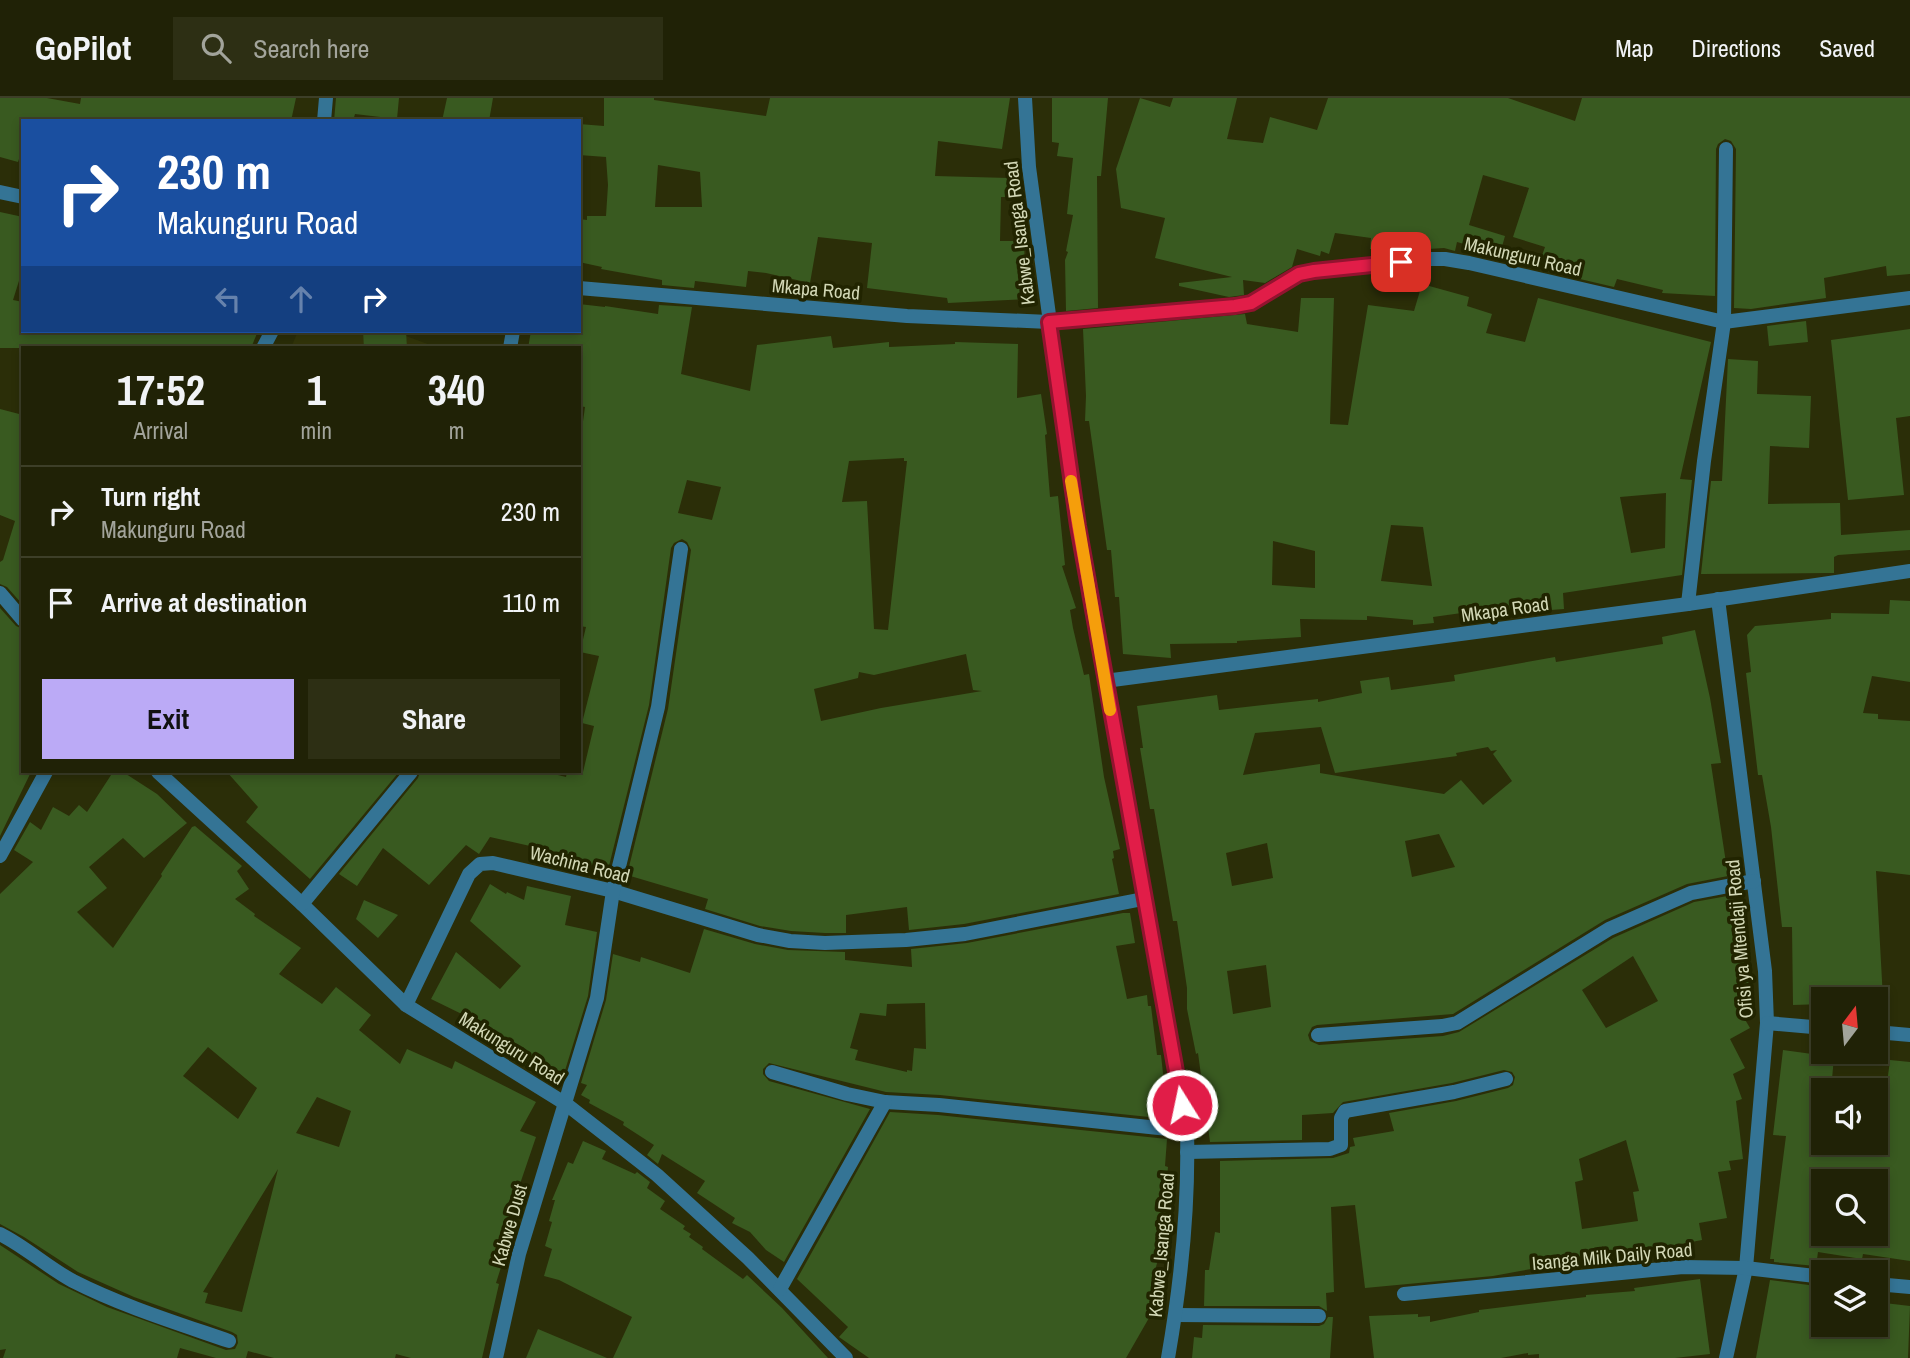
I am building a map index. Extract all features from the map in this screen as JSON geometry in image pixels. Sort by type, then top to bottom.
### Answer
[{"type":"street","points":[[324,119],[326,98]]},
{"type":"street","name":"Kabwe_Isanga Road","points":[[1026,98],[1029,167],[1074,500],[1143,899],[1187,1131],[1185,1220],[1176,1315],[1168,1358]]},
{"type":"street","points":[[1688,604],[1704,461],[1724,322],[1726,149]]},
{"type":"street","points":[[0,192],[21,197]]},
{"type":"street","name":"Makunguru Road","points":[[1049,322],[1235,306],[1251,303],[1299,274],[1419,259],[1445,259],[1724,322],[1910,298]]},
{"type":"street","name":"Mkapa Road","points":[[581,288],[907,316],[1049,322]]},
{"type":"street","name":"Kabwe Dust","points":[[496,1358],[519,1254],[597,998],[613,891],[658,707],[681,549]]},
{"type":"street","name":"Mkapa Road","points":[[1105,681],[1688,604],[1910,571]]},
{"type":"street","points":[[0,593],[21,618]]},
{"type":"street","name":"Ofisi ya Mtendaji Road","points":[[1718,599],[1765,971],[1767,1023],[1746,1268],[1726,1358]]},
{"type":"street","points":[[0,856],[45,773]]},
{"type":"street","name":"Makunguru Road","points":[[159,773],[302,904],[406,1005],[566,1104],[657,1175],[780,1289],[845,1358]]},
{"type":"street","points":[[302,904],[410,773]]},
{"type":"street","name":"Wachina Road","points":[[406,1005],[469,874],[480,864],[493,863],[613,891],[758,935],[790,941],[825,943],[906,940],[965,934],[1143,899]]},
{"type":"street","points":[[1318,1035],[1442,1027],[1457,1023],[1609,929],[1691,893],[1754,881]]},
{"type":"street","points":[[1767,1023],[1811,1027]]},
{"type":"street","points":[[1888,1033],[1910,1035]]},
{"type":"street","points":[[772,1072],[885,1102],[939,1105],[1187,1131]]},
{"type":"street","points":[[1188,1152],[1330,1149],[1341,1145],[1341,1118],[1345,1111],[1454,1092],[1506,1079]]},
{"type":"street","points":[[780,1289],[885,1102]]},
{"type":"street","points":[[0,1234],[73,1281],[167,1320],[229,1341]]},
{"type":"street","name":"Isanga Milk Daily Road","points":[[1404,1294],[1683,1267],[1746,1268],[1811,1276]]},
{"type":"street","points":[[1888,1284],[1910,1287]]},
{"type":"street","points":[[1176,1315],[1319,1316]]},
{"type":"shaded area","points":[[297,333],[398,333],[433,346],[292,346]]},
{"type":"building","points":[[0,98],[47,98],[80,104],[81,98],[296,98],[291,119],[21,119],[21,153],[18,162],[0,157]]},
{"type":"building","points":[[336,98],[399,98],[397,119],[355,114],[354,119],[334,119]]},
{"type":"building","points":[[447,98],[493,98],[489,119],[442,119]]},
{"type":"building","points":[[604,98],[654,98],[766,116],[770,98],[1010,98],[1002,149],[938,141],[935,176],[1009,178],[1009,197],[1001,197],[1000,241],[1024,241],[1026,299],[948,303],[947,298],[867,288],[872,243],[818,237],[810,283],[748,271],[746,287],[695,281],[694,288],[662,285],[662,280],[601,269],[602,267],[581,262],[581,219],[587,220],[587,216],[606,216],[608,185],[606,157],[581,155],[581,124],[604,126]],"holes":[[[658,165],[700,172],[702,207],[655,207]]]},
{"type":"building","points":[[1052,98],[1108,98],[1101,176],[1097,176],[1098,308],[1066,311],[1065,260],[1073,215],[1067,214],[1073,158],[1057,156],[1059,143],[1052,142]]},
{"type":"building","points":[[1140,98],[1170,107],[1173,98],[1237,98],[1227,139],[1263,143],[1270,117],[1317,130],[1328,98],[1508,98],[1575,121],[1582,98],[1910,98],[1910,274],[1887,276],[1886,266],[1824,278],[1826,298],[1751,309],[1734,308],[1736,149],[1731,141],[1725,139],[1716,149],[1715,296],[1662,293],[1663,290],[1617,279],[1614,287],[1546,271],[1547,267],[1539,264],[1545,247],[1513,237],[1529,188],[1483,175],[1469,225],[1505,236],[1500,254],[1457,242],[1455,251],[1412,245],[1412,250],[1398,252],[1370,249],[1371,238],[1335,233],[1329,254],[1321,251],[1320,256],[1297,249],[1292,267],[1265,283],[1243,280],[1244,295],[1229,297],[1179,286],[1179,283],[1232,277],[1155,258],[1165,218],[1121,208],[1116,169]]},
{"type":"building","points":[[0,212],[21,217],[21,274],[13,300],[21,302],[21,333],[257,333],[252,346],[0,348]]},
{"type":"building","points":[[1422,284],[1469,297],[1467,306],[1492,314],[1486,333],[1525,342],[1538,298],[1711,342],[1680,479],[1692,480],[1682,575],[1563,593],[1564,609],[1484,615],[1483,610],[1433,617],[1434,623],[1413,625],[1413,620],[1367,616],[1367,620],[1300,619],[1301,637],[1237,643],[1170,644],[1171,658],[1123,654],[1119,597],[1115,597],[1111,550],[1107,550],[1089,421],[1085,421],[1083,329],[1245,314],[1247,324],[1298,332],[1301,298],[1334,298],[1330,424],[1348,425],[1368,305],[1414,311]],"holes":[[[1666,493],[1665,548],[1631,553],[1620,497]],[[1391,525],[1423,527],[1432,586],[1381,581]],[[1273,541],[1315,551],[1315,588],[1272,585]]]},
{"type":"building","points":[[581,304],[658,314],[659,305],[692,307],[681,374],[750,391],[757,345],[831,336],[833,348],[889,342],[889,347],[955,342],[1018,344],[1017,398],[1041,394],[1047,434],[1050,497],[1058,496],[1065,565],[1062,566],[1076,608],[1070,610],[1073,628],[1084,675],[1089,674],[1104,777],[1120,849],[1113,851],[1112,859],[1119,894],[964,924],[909,930],[907,907],[846,915],[846,933],[825,933],[760,926],[705,909],[708,899],[627,875],[668,709],[691,550],[682,539],[671,548],[649,705],[608,870],[573,860],[574,856],[490,837],[479,854],[466,845],[429,885],[383,848],[357,886],[339,874],[420,773],[550,773],[566,777],[567,773],[583,772],[594,726],[582,723],[599,656],[581,652],[586,627],[581,626],[581,436],[585,407],[581,406],[581,346],[528,346],[531,333],[581,333]],"holes":[[[904,458],[904,461],[907,461],[888,630],[874,629],[867,501],[842,502],[849,461]],[[687,480],[721,487],[712,520],[678,513]],[[966,654],[973,690],[982,691],[821,721],[814,689],[858,678],[859,672],[874,675]]]},
{"type":"building","points":[[1806,321],[1808,342],[1769,346],[1767,326]]},
{"type":"building","points":[[1910,329],[1910,416],[1896,418],[1904,495],[1848,500],[1831,340]]},
{"type":"building","points":[[363,333],[406,333],[407,346],[364,346]]},
{"type":"building","points":[[1728,359],[1758,361],[1757,394],[1811,396],[1809,448],[1770,446],[1768,504],[1840,503],[1841,535],[1910,530],[1910,550],[1838,555],[1834,557],[1834,573],[1701,574],[1711,481],[1722,481]]},
{"type":"building","points":[[0,409],[21,414],[21,603],[7,587],[0,584],[0,562],[3,560],[15,521],[0,515]]},
{"type":"building","points":[[1890,600],[1910,601],[1910,682],[1872,676],[1863,713],[1878,714],[1878,719],[1910,721],[1910,875],[1876,871],[1882,987],[1811,987],[1811,1004],[1793,1005],[1792,927],[1782,927],[1771,827],[1762,775],[1758,775],[1746,673],[1751,672],[1747,635],[1755,626],[1831,619],[1831,613],[1889,614]]},
{"type":"building","points":[[0,608],[21,628],[21,773],[31,773],[0,836]]},
{"type":"building","points":[[1695,630],[1721,763],[1711,764],[1728,876],[1687,884],[1605,920],[1453,1014],[1317,1025],[1312,1027],[1308,1035],[1310,1041],[1319,1045],[1443,1036],[1459,1032],[1613,938],[1694,902],[1733,895],[1752,1004],[1737,1006],[1750,1028],[1730,1039],[1745,1068],[1733,1074],[1742,1099],[1736,1101],[1743,1159],[1729,1161],[1731,1170],[1718,1172],[1727,1218],[1699,1223],[1702,1240],[1644,1251],[1643,1248],[1557,1260],[1558,1264],[1493,1276],[1365,1288],[1355,1205],[1331,1207],[1334,1292],[1326,1293],[1327,1311],[1319,1306],[1204,1306],[1205,1270],[1209,1270],[1215,1232],[1220,1233],[1220,1161],[1333,1158],[1349,1153],[1350,1147],[1355,1146],[1353,1138],[1394,1131],[1389,1113],[1508,1088],[1513,1085],[1515,1077],[1512,1072],[1504,1070],[1452,1083],[1343,1102],[1333,1113],[1302,1115],[1302,1140],[1210,1142],[1198,1053],[1196,1054],[1187,1009],[1187,988],[1177,921],[1173,921],[1154,809],[1150,809],[1140,748],[1143,748],[1137,706],[1217,695],[1219,710],[1318,699],[1318,702],[1362,693],[1360,681],[1389,677],[1391,690],[1455,681],[1454,675],[1555,657],[1556,662],[1663,644],[1662,637]],"holes":[[[1321,727],[1335,773],[1457,756],[1456,753],[1488,747],[1491,751],[1497,750],[1493,754],[1512,781],[1483,805],[1461,780],[1444,794],[1320,773],[1320,764],[1243,775],[1255,733]],[[1439,834],[1455,867],[1412,877],[1405,841]],[[1267,843],[1273,878],[1232,886],[1226,853]],[[1633,956],[1658,1001],[1606,1028],[1582,990]],[[1266,965],[1271,1007],[1233,1014],[1227,971]],[[1626,1140],[1639,1191],[1633,1192],[1638,1221],[1582,1229],[1575,1182],[1583,1180],[1579,1159]]]},
{"type":"building","points":[[112,773],[125,773],[157,794],[187,823],[144,858],[123,838],[89,867],[107,888],[77,912],[113,948],[195,826],[242,866],[237,871],[249,889],[235,899],[255,914],[254,916],[301,948],[279,974],[322,1004],[336,987],[371,1015],[359,1030],[400,1064],[407,1049],[452,1069],[455,1061],[536,1102],[520,1131],[536,1137],[521,1181],[510,1239],[496,1283],[499,1284],[482,1358],[411,1358],[396,1354],[395,1358],[274,1358],[248,1351],[246,1358],[216,1358],[180,1348],[177,1358],[3,1358],[6,1349],[0,1350],[0,1245],[59,1284],[107,1307],[226,1350],[235,1349],[238,1343],[237,1335],[232,1332],[134,1297],[78,1272],[0,1224],[0,894],[33,862],[14,850],[30,822],[41,830],[53,807],[69,816],[79,805],[87,812]],"holes":[[[208,1047],[257,1088],[238,1119],[183,1076]],[[317,1097],[351,1111],[339,1147],[296,1133]],[[278,1169],[242,1312],[205,1303],[208,1293],[203,1292]]]},
{"type":"building","points":[[228,773],[398,773],[310,879],[246,822],[258,807]]},
{"type":"building","points":[[490,884],[506,894],[507,892],[524,900],[527,886],[571,896],[565,925],[597,932],[588,996],[563,1077],[516,1062],[495,1049],[499,1037],[470,1025],[472,1019],[431,999],[456,952],[500,989],[521,966],[470,921]]},
{"type":"building","points":[[364,900],[398,915],[378,938],[356,919]]},
{"type":"building","points":[[1130,913],[1135,943],[1116,946],[1127,999],[1147,995],[1148,1006],[1151,1006],[1157,1055],[1161,1055],[1168,1119],[940,1095],[886,1092],[769,1063],[763,1069],[763,1074],[769,1081],[870,1109],[784,1262],[766,1250],[750,1232],[732,1223],[735,1218],[697,1193],[705,1181],[662,1154],[658,1164],[647,1155],[654,1145],[581,1095],[587,1085],[581,1083],[606,1000],[613,954],[640,962],[641,957],[690,973],[704,929],[755,944],[788,950],[845,952],[845,960],[912,967],[911,949],[967,943]],"holes":[[[925,1003],[926,1049],[914,1048],[912,1071],[907,1072],[855,1060],[858,1050],[850,1048],[860,1013],[886,1016],[887,1004]]]},
{"type":"building","points":[[1783,1050],[1811,1054],[1811,1064],[1833,1064],[1832,1078],[1811,1078],[1811,1155],[1888,1155],[1890,1060],[1910,1062],[1910,1261],[1863,1254],[1862,1259],[1818,1252],[1817,1260],[1811,1260],[1811,1266],[1774,1262],[1774,1259],[1770,1259],[1786,1136],[1773,1135]]},
{"type":"building","points":[[890,1112],[1167,1139],[1165,1198],[1168,1199],[1162,1230],[1165,1231],[1154,1275],[1159,1277],[1154,1293],[1161,1297],[1126,1358],[869,1358],[839,1337],[848,1327],[797,1279]]},
{"type":"building","points":[[583,1141],[606,1151],[602,1159],[635,1174],[637,1172],[650,1182],[647,1188],[665,1201],[660,1209],[685,1226],[683,1229],[691,1234],[689,1237],[703,1247],[702,1249],[743,1279],[747,1275],[828,1358],[613,1358],[632,1317],[559,1280],[544,1276],[552,1249],[545,1246],[552,1222],[549,1221],[555,1200],[552,1200],[568,1162],[573,1164]]},
{"type":"building","points":[[1700,1279],[1710,1354],[1675,1358],[1539,1358],[1539,1354],[1528,1353],[1501,1358],[1374,1358],[1369,1316],[1418,1314],[1418,1317],[1430,1316],[1430,1322],[1479,1310],[1635,1291],[1634,1288]]},
{"type":"building","points":[[1770,1280],[1811,1285],[1811,1337],[1888,1337],[1888,1303],[1910,1306],[1908,1358],[1756,1358]]},
{"type":"building","points":[[1328,1317],[1333,1317],[1330,1358],[1192,1358],[1194,1337],[1202,1338],[1203,1325],[1319,1326],[1324,1324]]},
{"type":"building","points":[[538,1329],[607,1358],[526,1358]]},
{"type":"slow traffic","points":[[1071,481],[1110,710]]},
{"type":"route","points":[[1182,1105],[1078,526],[1049,322],[1235,306],[1251,303],[1299,274],[1401,262]]}]
